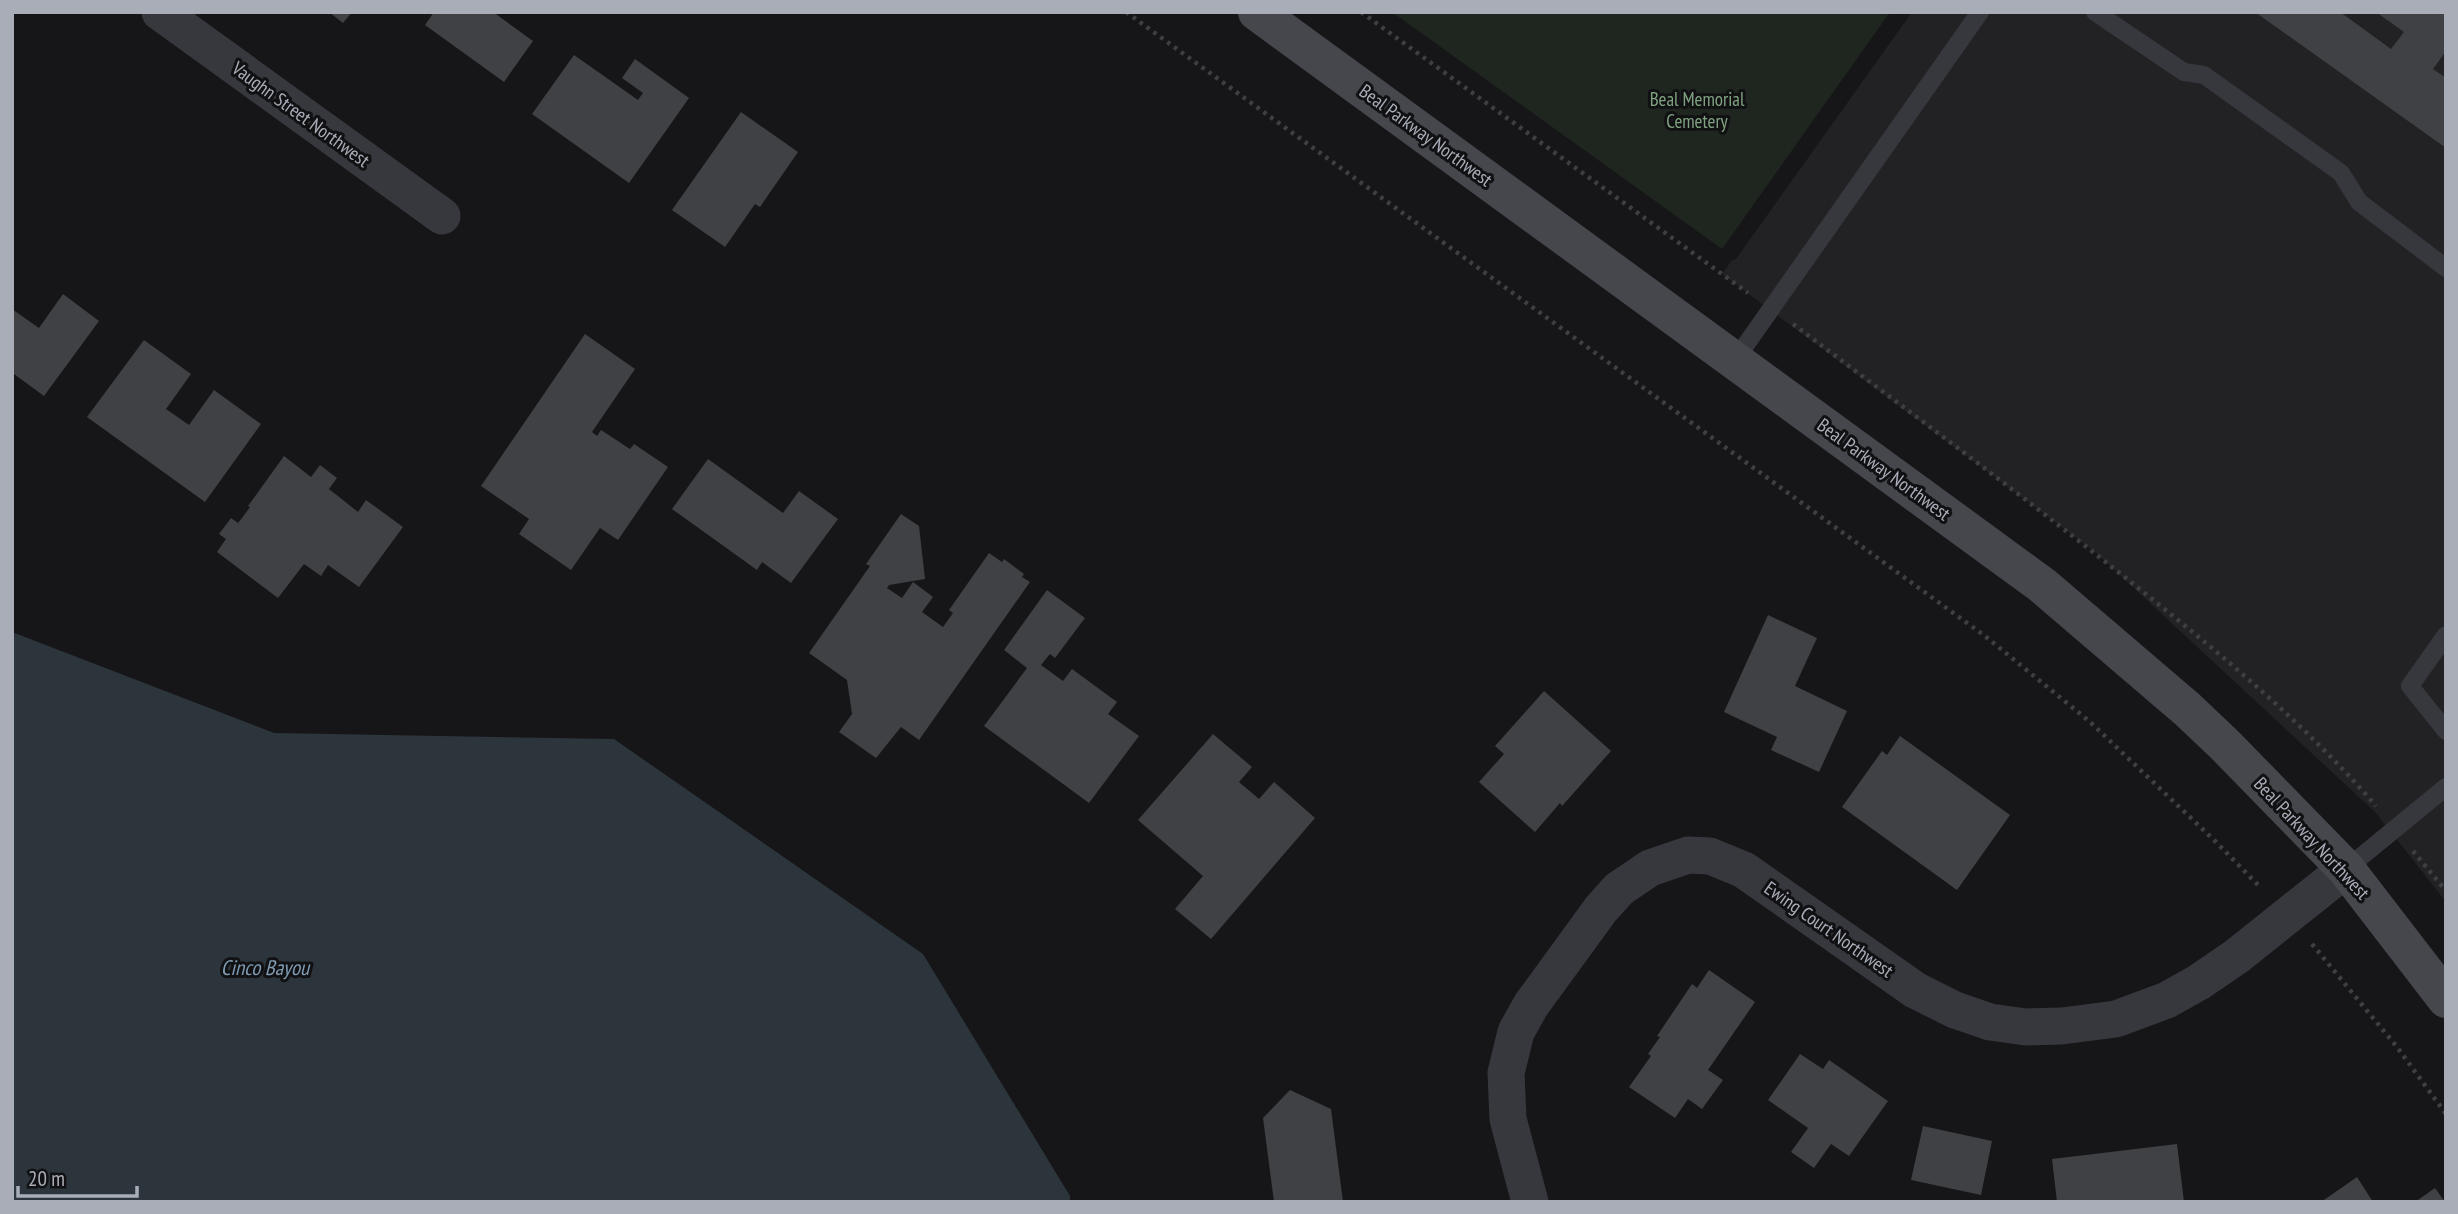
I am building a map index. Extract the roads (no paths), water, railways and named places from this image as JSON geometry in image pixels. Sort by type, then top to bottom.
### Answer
[{"type":"main road","name":"Beal Parkway Northwest","points":[[1257,12],[2052,594],[2187,709],[2346,869],[2446,999]]},
{"type":"street","name":"Vaughn Street Northwest","points":[[160,12],[442,216]]},
{"type":"street","name":"Ewing Court Northwest","points":[[1530,1202],[1508,1119],[1506,1073],[1516,1032],[1531,1005],[1601,909],[1619,889],[1650,868],[1688,855],[1710,856],[1744,870],[1914,990],[1955,1010],[1990,1021],[2026,1027],[2062,1026],[2116,1019],[2168,1000],[2209,976],[2346,869]]},
{"type":"lane","points":[[1735,360],[1980,12]]},
{"type":"lane","points":[[2095,12],[2184,72],[2204,75],[2341,173],[2359,202],[2446,268]]},
{"type":"lane","points":[[2446,635],[2410,686],[2446,731]]},
{"type":"lane","points":[[2346,869],[2446,788]]},
{"type":"water","name":"Cinco Bayou","points":[[12,632],[274,733],[614,739],[923,954],[1070,1196],[1070,1202],[12,1202]]},
{"type":"park label","name":"Beal Memorial Cemetery","points":[[1697,110]]}]
